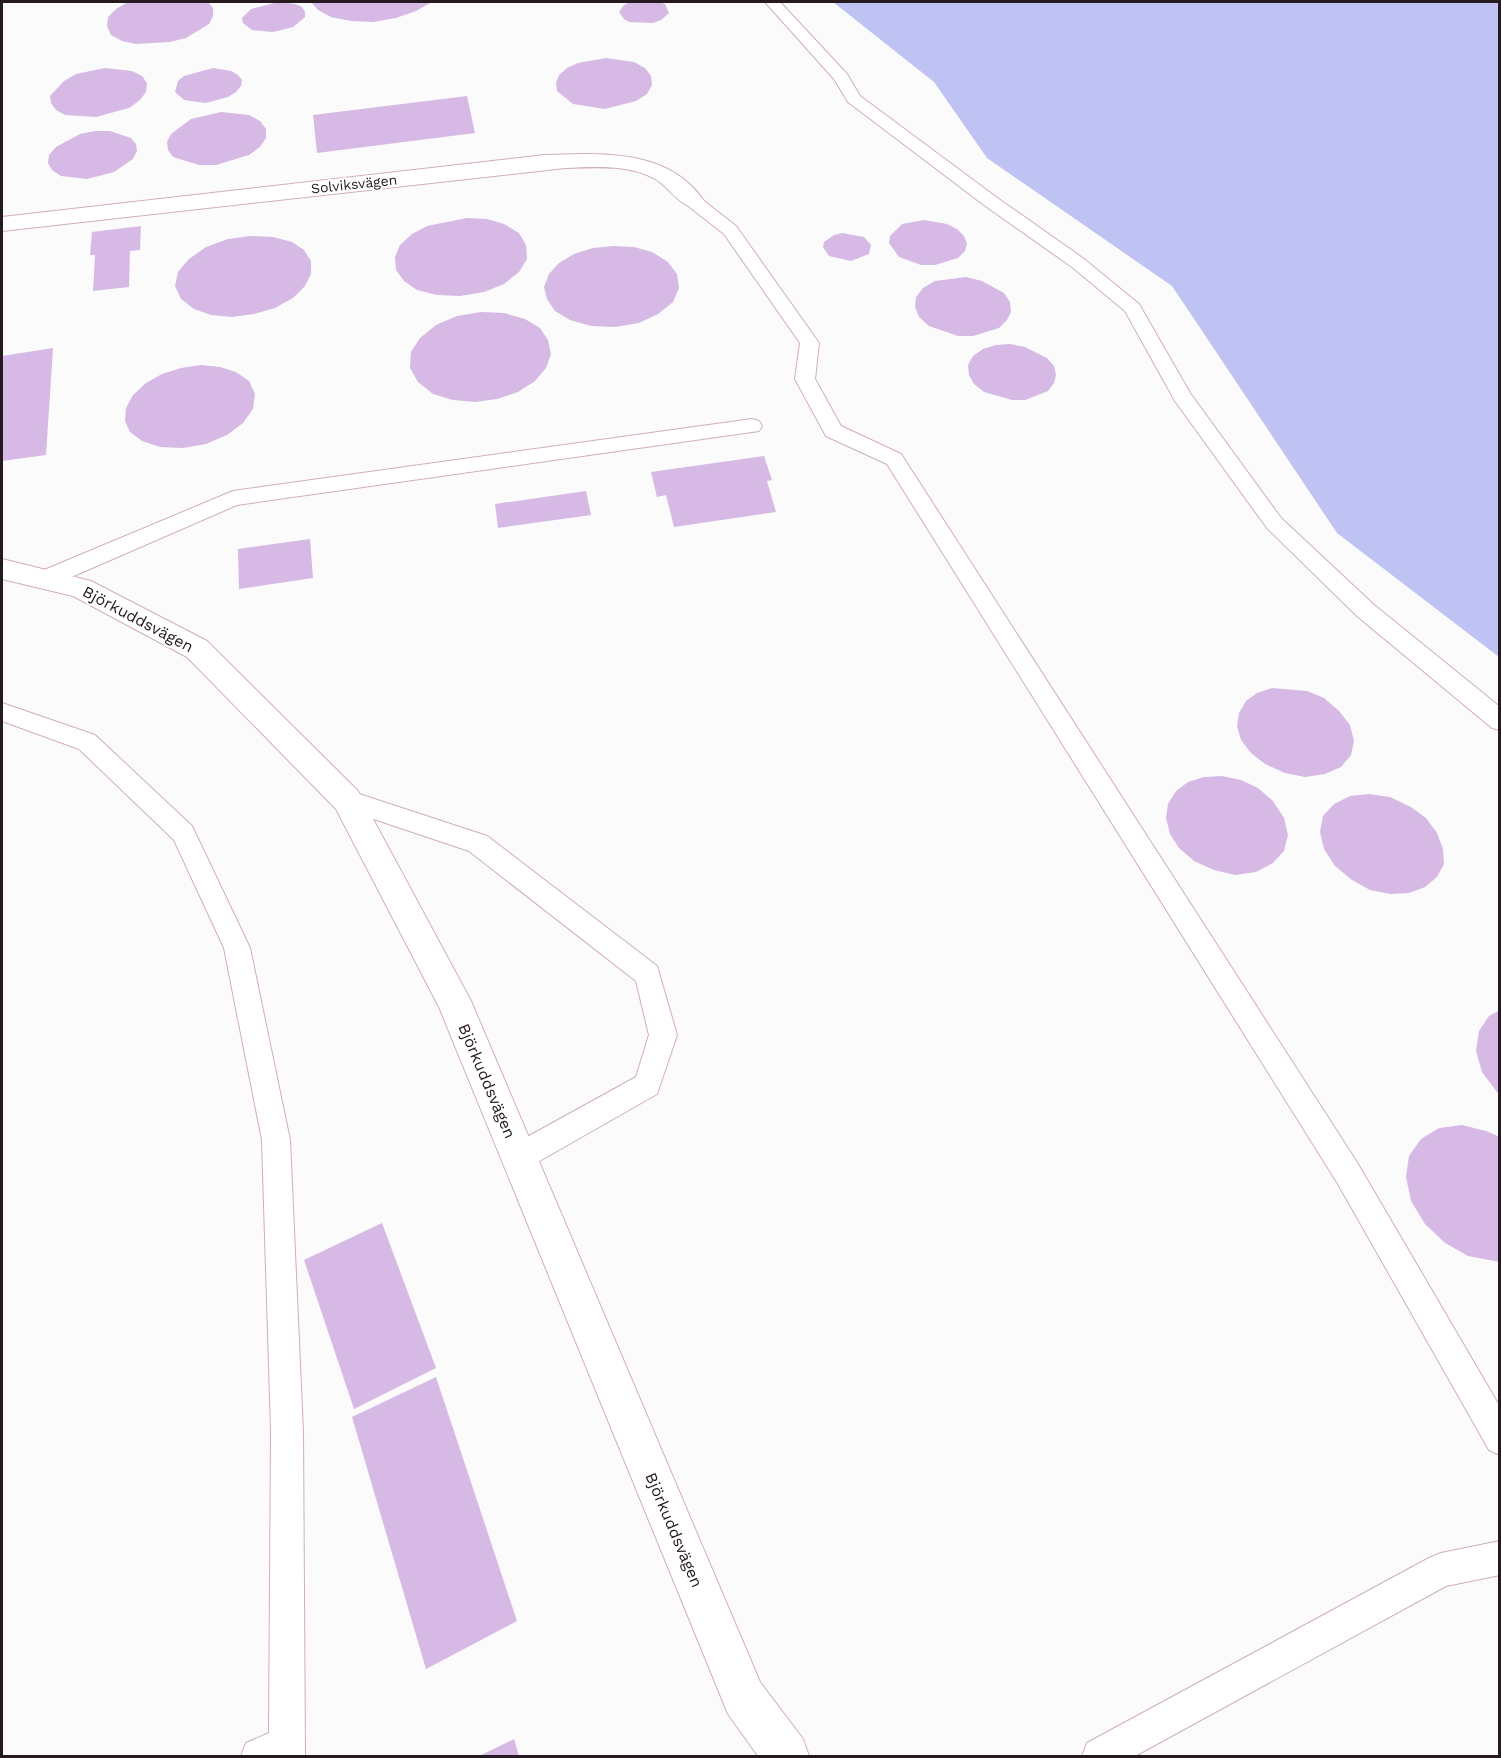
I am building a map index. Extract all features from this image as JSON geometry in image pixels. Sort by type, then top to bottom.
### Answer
[{"type":"street","name":"Solviksvägen","points":[[2,224],[545,162],[618,159],[657,170],[682,186],[693,201]]},
{"type":"street","name":"Björkuddsvägen","points":[[2,569],[81,588],[197,649],[347,800],[454,1001],[744,1698],[786,1756]]},
{"type":"lane","points":[[772,2],[841,77],[854,99],[990,201],[1078,262],[1132,308],[1182,396],[1274,523],[1365,610],[1500,722]]},
{"type":"lane","points":[[693,201],[730,230],[810,343],[805,379],[834,431],[894,459],[1348,1174],[1500,1439]]},
{"type":"lane","points":[[45,579],[233,498],[752,426]]},
{"type":"lane","points":[[2,712],[87,742],[183,833],[237,948],[276,1140],[287,1431],[277,1752]]},
{"type":"lane","points":[[347,800],[478,843],[648,974],[663,1035],[647,1085],[519,1157]]},
{"type":"lane","points":[[1100,1756],[1442,1570],[1500,1558]]},
{"type":"water","points":[[833,2],[1499,2],[1499,657],[1337,533],[1172,286],[987,158],[934,82]]},
{"type":"building","points":[[128,2],[208,2],[213,8],[213,16],[209,24],[186,38],[170,42],[136,44],[122,41],[111,35],[107,26],[108,17]]},
{"type":"building","points":[[278,2],[302,7],[305,17],[293,27],[273,32],[252,30],[243,23],[242,18],[251,9]]},
{"type":"building","points":[[311,2],[432,2],[396,18],[373,22],[331,17],[318,10]]},
{"type":"building","points":[[630,2],[659,2],[665,4],[669,13],[653,23],[629,22],[619,12],[624,5]]},
{"type":"building","points":[[606,58],[634,62],[645,68],[651,76],[652,85],[647,94],[636,101],[605,109],[573,104],[557,91],[556,83],[559,75],[567,68],[578,63]]},
{"type":"building","points":[[105,68],[132,71],[142,76],[147,83],[146,92],[129,108],[96,117],[65,115],[56,110],[51,103],[50,96],[64,81],[76,74]]},
{"type":"building","points":[[213,68],[231,71],[238,75],[242,80],[241,86],[228,97],[206,103],[184,100],[175,92],[178,81],[184,76]]},
{"type":"building","points":[[467,96],[475,133],[317,153],[313,115]]},
{"type":"building","points":[[221,112],[249,115],[260,121],[266,129],[266,138],[260,147],[249,155],[216,165],[199,165],[173,157],[168,150],[167,142],[171,134],[191,119]]},
{"type":"building","points":[[110,131],[131,138],[136,144],[137,151],[133,159],[114,172],[87,179],[61,176],[52,170],[48,163],[49,155],[56,147],[80,134]]},
{"type":"building","points":[[467,218],[487,219],[504,224],[519,233],[526,245],[527,259],[519,272],[504,284],[484,292],[460,296],[437,295],[417,290],[404,281],[396,270],[395,257],[400,245],[412,234],[427,226]]},
{"type":"building","points":[[924,220],[947,224],[957,229],[964,236],[967,244],[965,251],[958,258],[935,265],[921,265],[899,257],[889,243],[890,236],[902,224]]},
{"type":"building","points":[[141,226],[140,250],[130,251],[129,287],[93,291],[95,255],[90,255],[92,232]]},
{"type":"building","points":[[842,233],[864,237],[871,245],[869,254],[851,261],[829,256],[823,247],[824,242]]},
{"type":"building","points":[[250,236],[273,237],[292,242],[304,250],[311,261],[311,274],[305,286],[293,298],[275,308],[232,317],[211,315],[194,309],[181,299],[175,286],[178,272],[189,259],[206,247],[228,239]]},
{"type":"building","points":[[634,247],[652,252],[668,262],[677,274],[679,288],[673,302],[658,314],[639,323],[615,327],[591,326],[570,320],[555,311],[547,299],[544,287],[549,274],[559,263],[574,254],[593,248]]},
{"type":"building","points":[[966,277],[982,281],[1004,293],[1010,302],[1011,312],[999,328],[973,336],[958,336],[929,326],[919,317],[915,307],[916,297],[923,288],[935,281]]},
{"type":"building","points":[[481,312],[504,313],[525,319],[540,328],[548,340],[551,354],[546,368],[535,381],[518,392],[497,399],[475,402],[453,400],[433,394],[418,382],[410,368],[411,352],[420,338],[436,325],[457,316]]},
{"type":"building","points":[[1010,344],[1025,347],[1047,358],[1054,366],[1056,375],[1048,391],[1025,400],[1012,400],[984,392],[974,384],[969,375],[968,365],[973,356],[983,349]]},
{"type":"building","points":[[53,348],[46,455],[2,461],[2,356]]},
{"type":"building","points":[[201,365],[236,372],[249,381],[255,394],[253,409],[243,423],[227,435],[206,444],[183,448],[160,447],[142,441],[130,432],[125,421],[126,408],[133,395],[146,383],[162,374]]},
{"type":"building","points":[[764,456],[772,480],[767,481],[776,512],[674,527],[666,495],[657,497],[651,472]]},
{"type":"building","points":[[586,491],[591,515],[498,528],[495,504]]},
{"type":"building","points":[[310,539],[313,578],[239,589],[238,549]]},
{"type":"building","points":[[1272,688],[1307,691],[1324,698],[1339,711],[1350,725],[1354,741],[1351,755],[1341,767],[1325,774],[1305,777],[1285,773],[1265,764],[1251,753],[1241,740],[1237,726],[1239,713],[1246,701],[1257,693]]},
{"type":"building","points":[[1222,776],[1241,780],[1258,788],[1273,801],[1284,818],[1288,835],[1284,851],[1273,863],[1256,872],[1235,875],[1214,870],[1194,861],[1179,848],[1170,834],[1166,818],[1168,804],[1176,791],[1188,782],[1204,777]]},
{"type":"building","points":[[1369,794],[1390,797],[1411,807],[1426,818],[1437,833],[1443,849],[1444,864],[1437,877],[1425,887],[1409,893],[1390,894],[1370,890],[1352,880],[1335,866],[1324,849],[1320,832],[1323,816],[1334,804],[1350,796]]},
{"type":"building","points":[[1500,1010],[1500,1096],[1482,1072],[1476,1051],[1479,1031],[1489,1016]]},
{"type":"building","points":[[1462,1125],[1500,1137],[1500,1262],[1468,1256],[1445,1243],[1425,1224],[1411,1201],[1406,1177],[1409,1156],[1421,1139],[1439,1128]]},
{"type":"building","points":[[382,1223],[436,1368],[354,1409],[304,1260]]},
{"type":"building","points":[[436,1377],[517,1621],[426,1669],[352,1417]]},
{"type":"building","points":[[514,1739],[519,1756],[479,1756]]}]
